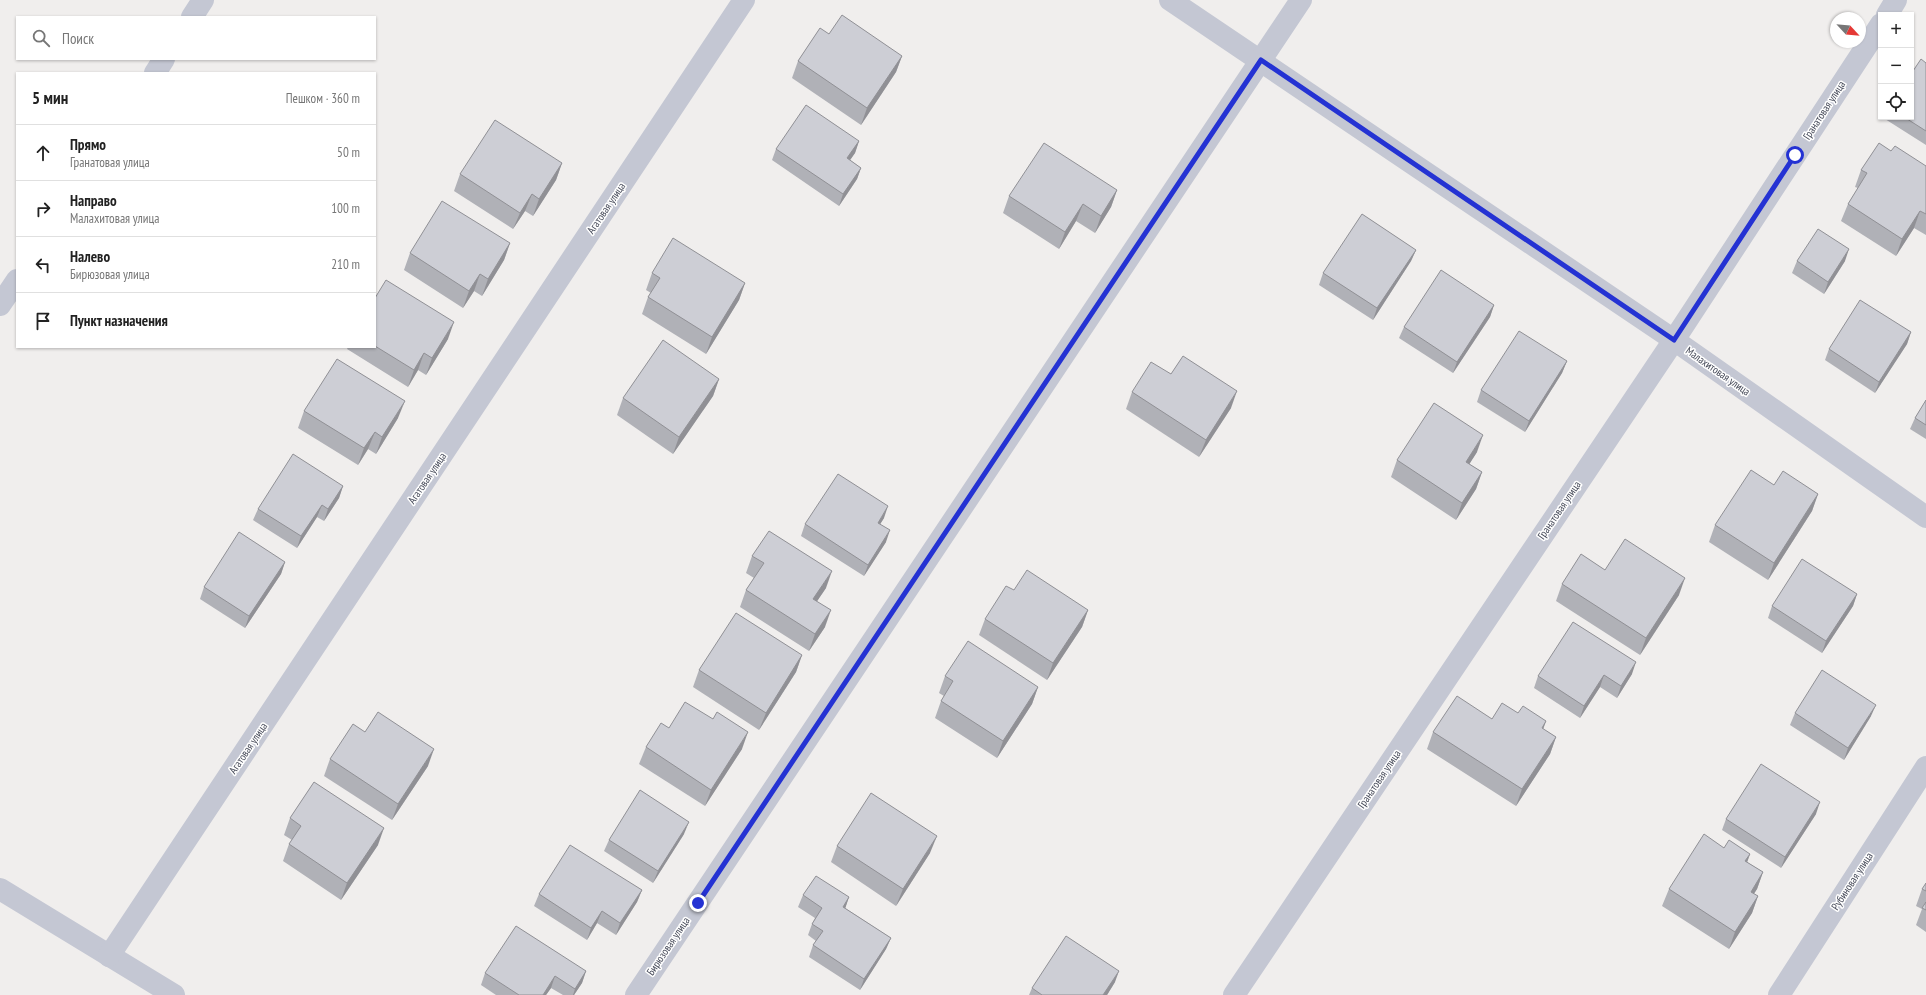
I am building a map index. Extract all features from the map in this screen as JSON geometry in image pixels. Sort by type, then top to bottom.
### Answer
[{"type":"street","points":[[193,16],[203,0]]},
{"type":"street","name":"Агатовая улица","points":[[109,956],[744,0]]},
{"type":"street","name":"Малахитовая улица","points":[[1170,0],[1674,340],[1926,517]]},
{"type":"street","name":"Бирюзовая улица","points":[[636,995],[1301,0]]},
{"type":"street","points":[[1889,12],[1896,0]]},
{"type":"street","name":"Гранатовая улица","points":[[1234,995],[1674,340],[1878,29]]},
{"type":"street","points":[[155,72],[163,60]]},
{"type":"street","points":[[0,305],[16,281]]},
{"type":"street","name":"Рубиновая улица","points":[[1779,995],[1926,767]]},
{"type":"street","points":[[0,889],[174,995]]},
{"type":"building","points":[[842,15],[902,56],[867,108],[798,61],[820,28],[829,34]]},
{"type":"building","points":[[1921,59],[1926,63],[1926,131],[1909,120],[1914,120],[1914,70]]},
{"type":"building","points":[[806,105],[859,141],[847,158],[861,168],[843,194],[776,149]]},
{"type":"building","points":[[495,120],[562,163],[539,199],[532,194],[520,213],[460,174]]},
{"type":"building","points":[[1044,143],[1117,190],[1101,216],[1083,204],[1065,232],[1009,196]]},
{"type":"building","points":[[1879,143],[1891,151],[1895,146],[1926,166],[1926,214],[1920,211],[1902,239],[1848,204],[1867,173],[1861,170]]},
{"type":"building","points":[[442,201],[510,243],[488,279],[480,274],[469,291],[410,253]]},
{"type":"building","points":[[1362,214],[1416,250],[1377,308],[1323,273]]},
{"type":"building","points":[[1818,229],[1849,249],[1828,282],[1797,261]]},
{"type":"building","points":[[673,238],[745,283],[712,337],[648,297],[660,278],[652,273]]},
{"type":"building","points":[[1441,270],[1494,305],[1457,362],[1404,327]]},
{"type":"building","points":[[386,280],[454,322],[432,358],[424,353],[414,370],[376,347],[376,296]]},
{"type":"building","points":[[1860,300],[1911,332],[1879,382],[1829,349]]},
{"type":"building","points":[[1519,331],[1567,361],[1529,421],[1481,390]]},
{"type":"building","points":[[663,340],[719,379],[679,437],[623,398]]},
{"type":"building","points":[[1183,356],[1237,391],[1206,440],[1132,392],[1151,362],[1171,374]]},
{"type":"building","points":[[337,359],[405,401],[382,437],[375,432],[364,448],[304,411]]},
{"type":"building","points":[[1926,400],[1926,425],[1915,418]]},
{"type":"building","points":[[1434,403],[1483,435],[1466,462],[1482,472],[1462,503],[1397,460]]},
{"type":"building","points":[[293,454],[343,486],[328,509],[322,505],[301,536],[258,509]]},
{"type":"building","points":[[1751,470],[1774,485],[1783,471],[1818,494],[1774,563],[1715,525]]},
{"type":"building","points":[[838,474],[888,506],[878,523],[890,530],[868,565],[805,524]]},
{"type":"building","points":[[769,531],[832,571],[813,599],[831,610],[815,634],[746,590],[764,563],[752,556]]},
{"type":"building","points":[[239,532],[285,562],[249,616],[204,587]]},
{"type":"building","points":[[1625,539],[1685,578],[1646,638],[1562,584],[1581,554],[1605,570]]},
{"type":"building","points":[[1802,559],[1857,594],[1826,641],[1772,606]]},
{"type":"building","points":[[1027,570],[1088,610],[1053,663],[985,619],[1006,586],[1014,590]]},
{"type":"building","points":[[736,613],[802,655],[766,713],[699,670]]},
{"type":"building","points":[[1573,622],[1636,662],[1621,686],[1604,675],[1584,706],[1538,676]]},
{"type":"building","points":[[968,641],[1038,687],[1003,741],[941,701],[953,681],[945,676]]},
{"type":"building","points":[[1822,670],[1876,705],[1848,748],[1795,713]]},
{"type":"building","points":[[1457,696],[1492,719],[1502,703],[1518,713],[1523,706],[1546,721],[1542,728],[1556,737],[1522,789],[1433,732]]},
{"type":"building","points":[[685,702],[713,719],[717,712],[748,732],[711,790],[646,747],[661,723],[669,728]]},
{"type":"building","points":[[378,712],[434,749],[398,804],[330,759],[353,724],[365,732]]},
{"type":"building","points":[[1761,764],[1820,802],[1785,857],[1726,819]]},
{"type":"building","points":[[314,782],[384,828],[347,883],[289,844],[301,826],[290,818]]},
{"type":"building","points":[[640,790],[689,822],[658,871],[609,840]]},
{"type":"building","points":[[871,793],[937,836],[903,889],[837,846]]},
{"type":"building","points":[[1704,834],[1724,848],[1729,840],[1750,854],[1745,861],[1763,872],[1751,892],[1758,896],[1735,932],[1669,889]]},
{"type":"building","points":[[570,845],[642,890],[620,923],[602,911],[591,928],[539,894]]},
{"type":"building","points":[[816,876],[849,897],[843,907],[891,938],[864,979],[813,945],[823,931],[812,924],[822,908],[803,895]]},
{"type":"building","points":[[1926,883],[1926,891],[1922,889]]},
{"type":"building","points":[[1926,902],[1926,910],[1922,908]]},
{"type":"building","points":[[516,926],[586,971],[575,989],[555,976],[543,995],[519,995],[485,973]]},
{"type":"building","points":[[1066,936],[1119,971],[1103,995],[1042,995],[1032,988]]},
{"type":"route","points":[[698,903],[1261,60],[1674,340],[1795,155]]}]
